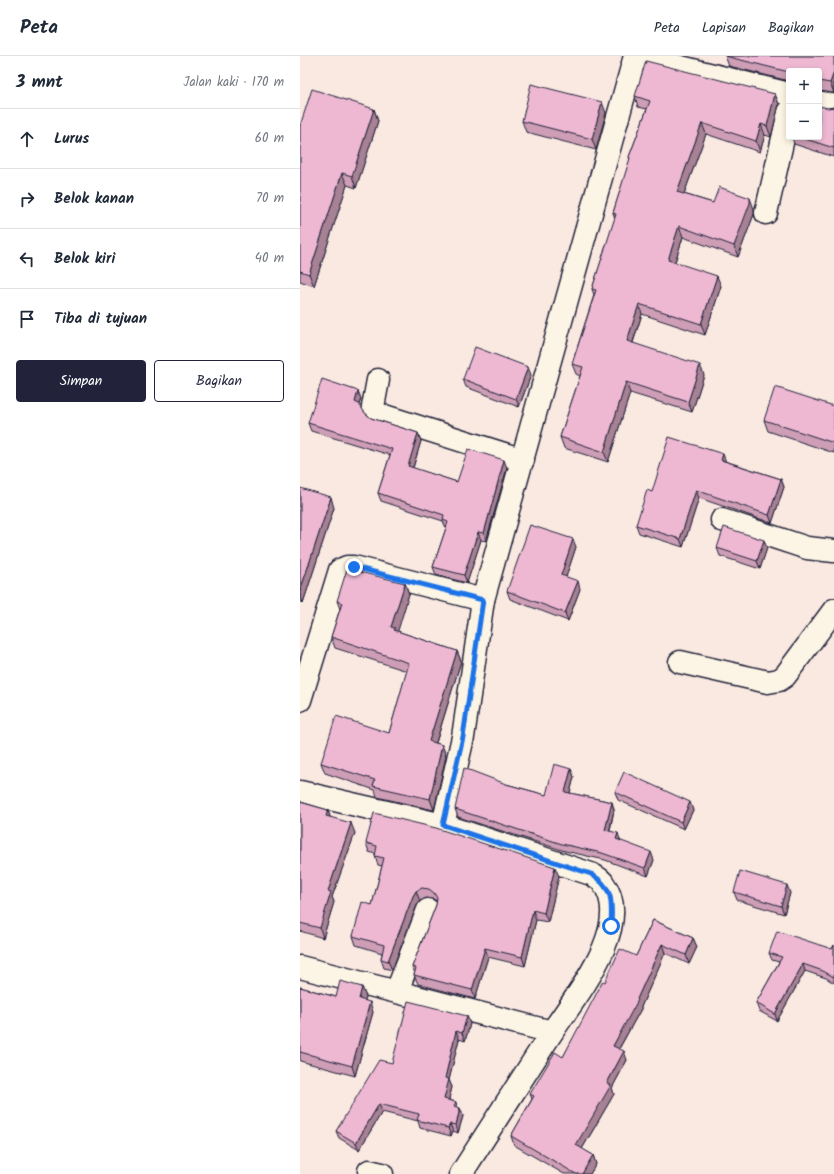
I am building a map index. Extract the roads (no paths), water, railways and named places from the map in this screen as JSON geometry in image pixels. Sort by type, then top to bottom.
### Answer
[{"type":"street","points":[[443,825],[463,737],[483,600],[636,56],[786,93]]},
{"type":"street","points":[[822,103],[834,106]]},
{"type":"street","points":[[766,213],[786,125]]},
{"type":"street","points":[[378,380],[374,407],[378,414],[523,460]]},
{"type":"street","points":[[722,520],[807,548],[834,551]]},
{"type":"street","points":[[300,700],[340,570],[347,567],[354,567],[483,600]]},
{"type":"street","points":[[680,662],[768,682],[779,680],[785,676],[834,610]]},
{"type":"street","points":[[300,792],[443,825],[591,874],[603,881],[609,892],[612,907],[611,926],[604,948],[592,972],[461,1174]]},
{"type":"street","points":[[397,991],[428,910]]},
{"type":"street","points":[[300,967],[552,1032]]}]
